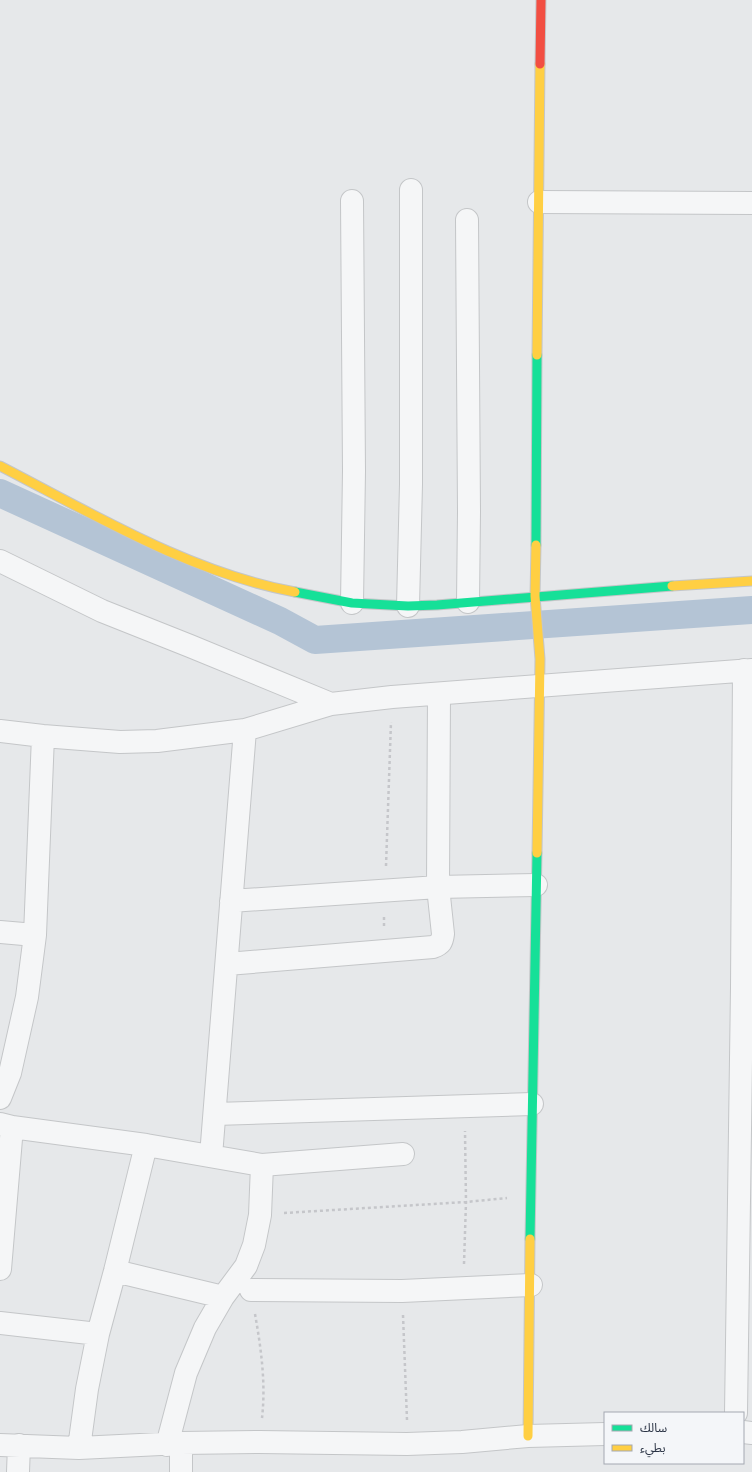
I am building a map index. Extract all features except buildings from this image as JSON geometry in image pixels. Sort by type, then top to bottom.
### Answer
[{"type":"street","points":[[528,1436],[532,1104],[540,687],[540,659],[535,596],[541,0]]},
{"type":"street","points":[[408,606],[412,468],[411,190]]},
{"type":"street","points":[[352,201],[354,471],[352,603]]},
{"type":"street","points":[[539,202],[752,203]]},
{"type":"street","points":[[467,220],[469,512],[468,602]]},
{"type":"street","points":[[0,466],[131,534],[210,568],[278,589],[352,603],[408,606],[680,585],[752,581]]},
{"type":"street","points":[[0,561],[102,611],[331,704]]},
{"type":"street","points":[[0,731],[43,736],[127,742],[157,740],[245,730],[331,704],[392,697],[540,687],[748,670],[736,1412]]},
{"type":"street","points":[[226,964],[433,947],[439,945],[442,941],[443,934],[438,887],[439,694]]},
{"type":"street","points":[[211,1156],[245,730]]},
{"type":"street","points":[[0,1098],[10,1073],[27,996],[34,935],[43,736]]},
{"type":"street","points":[[232,901],[438,887],[536,885]]},
{"type":"street","points":[[0,932],[34,935]]},
{"type":"street","points":[[215,1114],[532,1104]]},
{"type":"street","points":[[0,1269],[6,1126],[146,1145],[262,1165],[403,1154]]},
{"type":"street","points":[[79,1448],[87,1388],[98,1334],[146,1145]]},
{"type":"street","points":[[181,1472],[174,1444],[186,1374],[205,1328],[223,1297],[246,1266],[254,1245],[260,1215],[262,1165]]},
{"type":"street","points":[[115,1271],[223,1297]]},
{"type":"street","points":[[251,1290],[402,1291],[531,1285]]},
{"type":"street","points":[[0,1323],[98,1334]]},
{"type":"street","points":[[18,1472],[10,1445],[79,1448],[259,1442],[407,1444],[462,1442],[528,1436],[604,1434]]},
{"type":"path","points":[[384,951],[392,697]]},
{"type":"path","points":[[463,1288],[466,1202],[464,1105]]},
{"type":"path","points":[[260,1215],[466,1202],[531,1196]]},
{"type":"path","points":[[251,1290],[263,1369],[264,1402],[259,1442]]},
{"type":"path","points":[[402,1291],[407,1444]]},
{"type":"waterway","points":[[0,493],[280,621],[315,640],[752,610]]},
{"type":"traffic: fast","points":[[536,545],[537,355]]},
{"type":"traffic: fast","points":[[295,592],[352,603],[408,606],[672,586]]},
{"type":"traffic: fast","points":[[530,1239],[537,853]]},
{"type":"traffic: slow","points":[[537,355],[540,64]]},
{"type":"traffic: slow","points":[[0,466],[107,522],[180,556],[218,571],[256,583],[295,592]]},
{"type":"traffic: slow","points":[[536,545],[535,596],[540,659],[537,853]]},
{"type":"traffic: slow","points":[[672,586],[752,581]]},
{"type":"traffic: slow","points":[[528,1436],[530,1239]]},
{"type":"traffic: jam","points":[[540,64],[541,0]]}]
